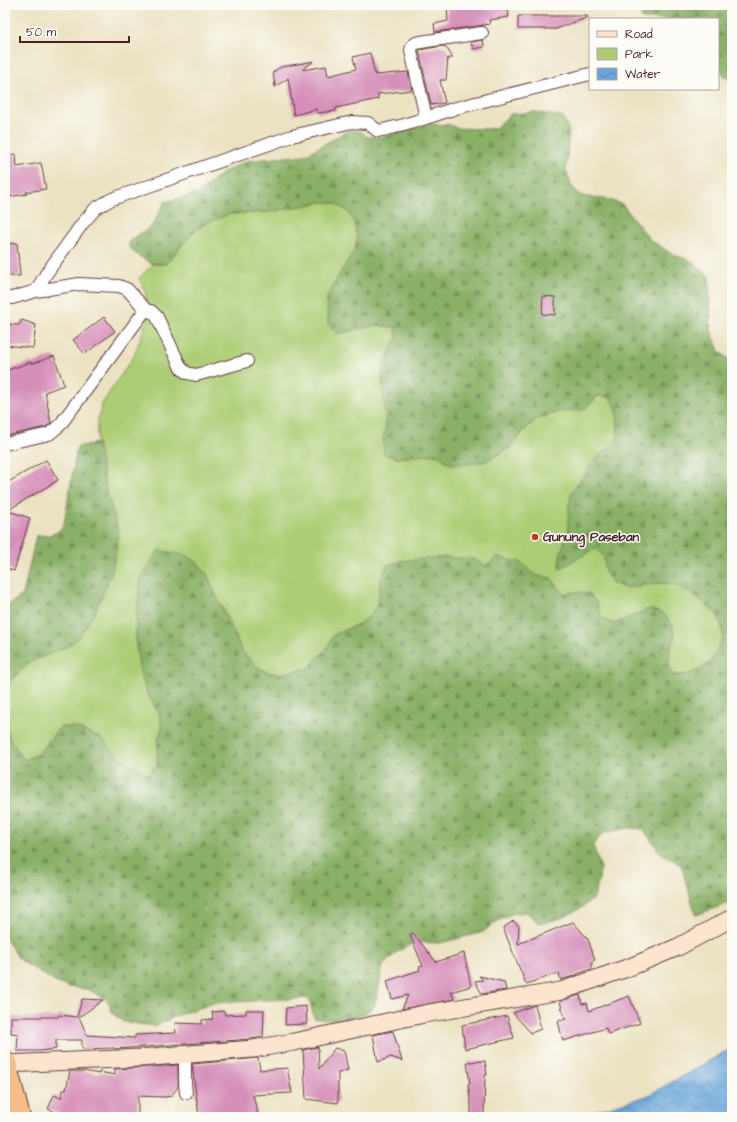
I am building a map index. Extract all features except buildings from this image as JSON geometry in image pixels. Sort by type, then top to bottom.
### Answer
[{"type":"highway","points":[[5,1063],[19,1117]]},
{"type":"street","points":[[426,118],[411,51],[412,46],[416,43],[482,33]]},
{"type":"street","points":[[36,291],[46,274],[82,224],[96,208],[112,199],[292,136],[352,122],[368,123],[378,131],[404,125],[456,108],[589,74]]},
{"type":"street","points":[[5,298],[12,298],[36,291],[79,284],[119,286],[127,289],[147,310],[157,317],[181,368],[188,373],[196,375],[247,361]]},
{"type":"street","points":[[5,444],[49,434],[60,425],[143,313],[147,310]]},
{"type":"street","points":[[5,1063],[140,1058],[253,1049],[294,1042],[424,1014],[561,991],[678,947],[732,918]]},
{"type":"street","points":[[185,1055],[186,1093]]},
{"type":"green space","points":[[641,5],[732,5],[732,80],[724,77],[719,65],[719,18],[642,18]]},
{"type":"green space","points":[[536,112],[563,117],[569,130],[566,170],[571,185],[581,196],[610,200],[623,205],[650,240],[674,255],[690,260],[709,276],[711,330],[719,351],[732,362],[732,902],[696,915],[681,865],[660,852],[643,829],[630,828],[603,833],[593,845],[600,866],[599,879],[594,898],[583,907],[564,917],[543,923],[537,922],[526,912],[511,914],[494,923],[483,932],[440,943],[415,942],[397,952],[383,966],[375,1005],[360,1015],[333,1020],[314,1018],[309,998],[214,1003],[183,1013],[155,1026],[124,1022],[113,1014],[108,1001],[93,992],[87,989],[68,987],[55,982],[20,960],[5,938],[5,723],[9,738],[24,760],[38,754],[60,727],[74,727],[101,738],[121,758],[139,770],[148,774],[157,766],[158,740],[162,728],[160,715],[147,693],[140,672],[136,646],[136,616],[141,578],[159,550],[185,555],[197,562],[206,573],[242,651],[257,667],[269,673],[282,674],[309,668],[327,648],[334,635],[359,624],[370,616],[378,605],[381,578],[387,566],[400,561],[445,557],[473,559],[486,566],[497,557],[520,562],[537,576],[551,578],[564,594],[577,592],[590,594],[598,605],[601,618],[613,624],[650,609],[664,614],[672,624],[675,637],[670,649],[668,662],[672,675],[686,675],[699,670],[710,663],[723,638],[722,626],[717,614],[697,597],[674,584],[661,583],[624,588],[612,582],[605,571],[604,557],[595,548],[560,569],[560,556],[568,531],[569,505],[572,492],[594,461],[616,442],[618,436],[617,409],[609,397],[597,396],[584,410],[561,411],[537,419],[527,427],[510,448],[486,461],[461,465],[448,463],[437,454],[397,458],[384,454],[383,440],[386,427],[382,375],[392,345],[397,339],[396,327],[376,325],[337,334],[328,324],[327,298],[340,273],[355,250],[357,238],[354,221],[346,210],[335,203],[322,202],[269,212],[230,214],[204,224],[194,231],[166,264],[153,264],[137,255],[129,247],[129,241],[152,226],[165,202],[197,194],[224,172],[247,161],[305,155],[349,130],[362,132],[367,137],[382,137],[429,124],[451,125],[456,128],[487,129],[495,128],[511,114]]},
{"type":"green space","points":[[322,202],[335,203],[346,210],[354,221],[357,238],[355,250],[340,273],[337,334],[376,325],[396,327],[397,339],[392,345],[386,427],[383,440],[397,458],[438,454],[448,463],[510,448],[527,427],[537,419],[561,411],[583,410],[598,396],[609,397],[617,409],[618,436],[616,442],[594,461],[569,505],[568,531],[560,556],[560,568],[595,548],[605,557],[605,571],[624,588],[661,583],[674,584],[697,597],[717,614],[722,625],[723,638],[710,663],[699,670],[686,675],[672,675],[669,664],[669,656],[675,637],[650,609],[613,624],[601,618],[598,605],[577,592],[564,594],[551,578],[537,576],[520,562],[486,566],[473,559],[381,578],[378,605],[370,616],[359,624],[334,635],[327,648],[309,668],[282,674],[269,673],[257,667],[242,651],[206,573],[197,562],[136,616],[147,693],[160,715],[162,728],[158,740],[157,766],[148,775],[121,758],[101,738],[74,727],[60,727],[38,754],[24,761],[9,738],[5,723],[5,686],[30,662],[68,646],[119,533],[105,485],[97,443],[97,422],[103,402],[134,356],[148,318],[146,294],[139,278],[153,264],[166,264],[194,231],[204,224],[230,214],[269,212]]},
{"type":"green space","points":[[97,443],[105,485],[119,533],[112,572],[95,612],[78,638],[68,646],[30,662],[5,686],[6,606],[23,595],[36,536],[55,533],[64,524],[77,447]]},
{"type":"water","points":[[732,1048],[732,1117],[574,1117],[647,1096]]},
{"type":"place","name":"Gunung Paseban","points":[[535,537]]}]
